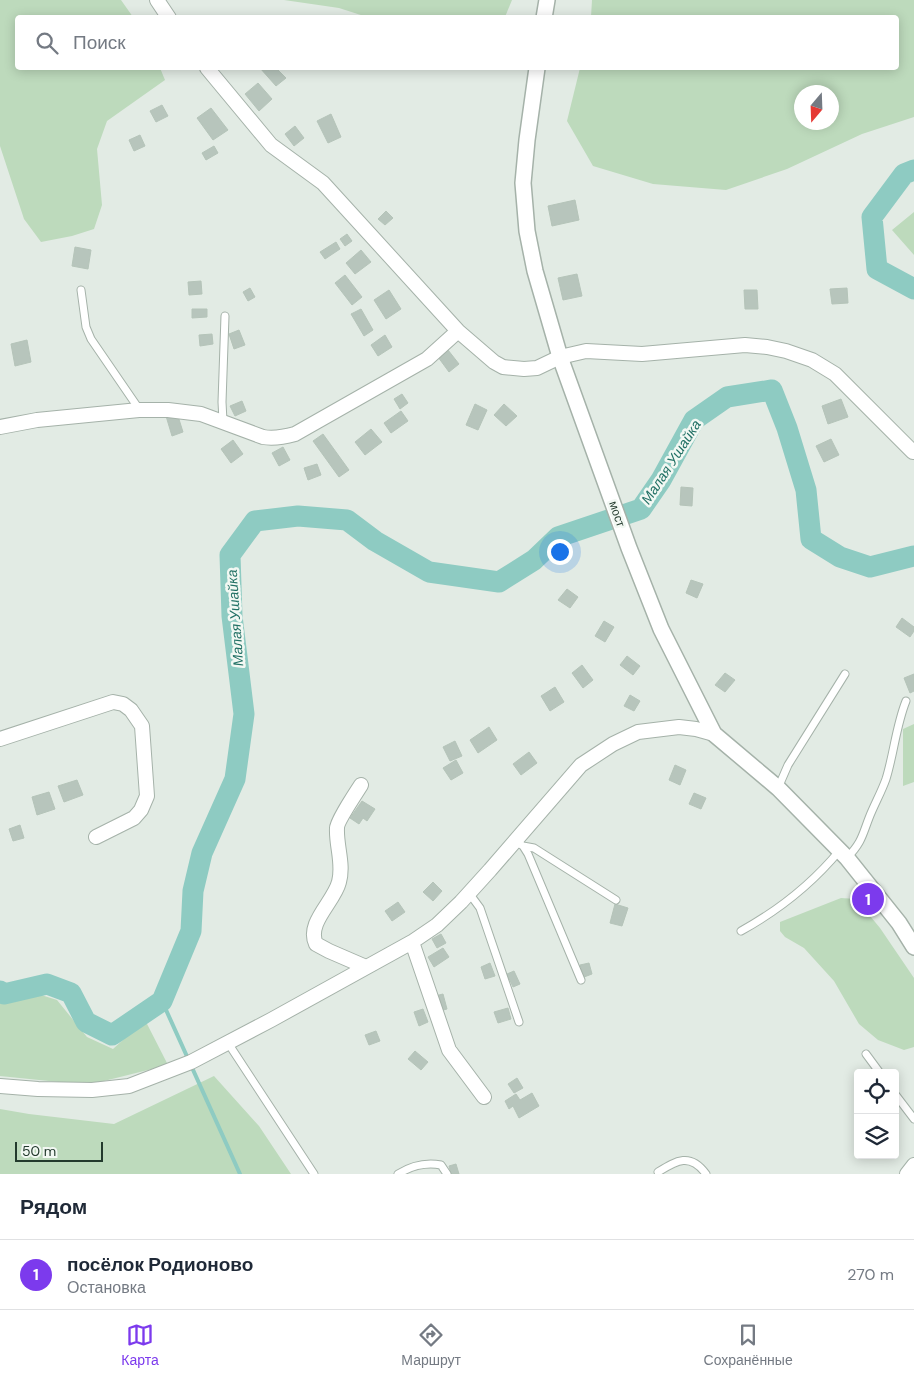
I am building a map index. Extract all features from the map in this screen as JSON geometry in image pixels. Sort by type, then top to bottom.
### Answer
[{"type":"street","points":[[157,0],[167,15]]},
{"type":"street","points":[[544,15],[547,0]]},
{"type":"street","points":[[209,70],[271,145],[323,183],[458,331],[494,362],[503,367],[537,368],[560,357],[586,351],[642,354],[745,345],[767,346],[786,350],[812,360],[835,374],[913,452]]},
{"type":"street","name":"мост","points":[[537,70],[523,183],[527,231],[534,271],[560,357],[629,548],[661,629],[714,734]]},
{"type":"street","points":[[0,427],[37,420],[139,410],[168,410],[202,414],[271,439],[295,434],[427,359],[458,331]]},
{"type":"street","points":[[0,739],[114,702],[123,704],[131,710],[142,726],[147,796],[141,810],[134,818],[96,837]]},
{"type":"street","points":[[0,1086],[92,1090],[129,1086],[191,1062],[412,942],[437,925],[519,844],[580,764],[613,744],[638,732],[679,727],[714,734],[778,788],[844,854],[899,923],[914,947]]},
{"type":"street","points":[[360,785],[336,826],[340,860],[340,881],[335,894],[314,927],[313,934],[316,944],[366,967]]},
{"type":"street","points":[[412,942],[449,1050],[484,1097]]},
{"type":"street","points":[[906,1174],[914,1165]]},
{"type":"lane","points":[[81,290],[86,327],[91,339],[139,410]]},
{"type":"lane","points":[[223,422],[225,316]]},
{"type":"lane","points":[[778,788],[788,765],[845,674]]},
{"type":"lane","points":[[741,931],[762,919],[804,888],[827,866],[857,847],[863,837],[886,778],[900,716],[906,701]]},
{"type":"lane","points":[[519,844],[534,848],[616,900]]},
{"type":"lane","points":[[519,844],[528,854],[581,980]]},
{"type":"lane","points":[[469,893],[480,908],[519,1022]]},
{"type":"lane","points":[[228,1043],[314,1174]]},
{"type":"lane","points":[[866,1054],[877,1069]]},
{"type":"lane","points":[[899,1099],[914,1119]]},
{"type":"lane","points":[[658,1172],[677,1161],[683,1160],[702,1168],[706,1174]]},
{"type":"lane","points":[[398,1174],[414,1166],[432,1163],[440,1165],[447,1174]]},
{"type":"green space","points":[[0,0],[121,0],[132,15],[15,15],[15,70],[161,70],[165,80],[107,121],[97,149],[102,205],[94,229],[72,236],[41,242],[24,219],[0,146]]},
{"type":"green space","points":[[284,0],[512,0],[506,15],[361,15],[339,8]]},
{"type":"green space","points":[[592,0],[914,0],[914,117],[862,134],[787,169],[726,190],[653,184],[593,166],[567,121],[580,70],[899,70],[899,15],[591,15]]},
{"type":"green space","points":[[914,212],[914,255],[892,230]]},
{"type":"green space","points":[[914,724],[914,782],[903,786],[903,729]]},
{"type":"green space","points":[[841,898],[856,899],[880,928],[914,978],[914,1047],[904,1050],[878,1040],[859,1024],[834,981],[804,948],[785,937],[780,931],[780,922]]},
{"type":"green space","points":[[38,994],[57,1000],[87,1037],[113,1049],[145,1020],[168,1065],[88,1085],[0,1076],[0,1001],[4,1004]]},
{"type":"green space","points":[[214,1076],[259,1126],[291,1174],[0,1174],[0,1109],[114,1124]]},
{"type":"building","points":[[262,70],[278,70],[286,78],[276,86]]},
{"type":"building","points":[[258,83],[272,99],[259,111],[245,94]]},
{"type":"building","points":[[162,105],[168,116],[156,122],[150,111]]},
{"type":"building","points":[[211,108],[228,130],[213,140],[197,118]]},
{"type":"building","points":[[331,114],[341,137],[328,143],[317,121]]},
{"type":"building","points":[[295,126],[304,138],[294,146],[285,134]]},
{"type":"building","points":[[140,135],[145,146],[134,151],[129,140]]},
{"type":"building","points":[[214,146],[218,153],[206,160],[202,153]]},
{"type":"building","points":[[575,200],[579,220],[552,226],[548,206]]},
{"type":"building","points":[[386,211],[393,218],[385,225],[378,219]]},
{"type":"building","points":[[347,234],[352,241],[345,246],[340,239]]},
{"type":"building","points":[[336,242],[340,249],[325,259],[320,252]]},
{"type":"building","points":[[75,247],[91,250],[88,269],[72,266]]},
{"type":"building","points":[[361,250],[371,262],[355,274],[346,263]]},
{"type":"building","points":[[577,274],[582,296],[563,300],[558,278]]},
{"type":"building","points":[[345,275],[362,297],[352,305],[335,283]]},
{"type":"building","points":[[201,281],[202,294],[189,295],[188,282]]},
{"type":"building","points":[[250,288],[255,297],[248,301],[243,292]]},
{"type":"building","points":[[847,288],[848,303],[832,304],[830,289]]},
{"type":"building","points":[[389,290],[401,309],[386,319],[374,300]]},
{"type":"building","points":[[744,290],[757,290],[758,309],[745,309]]},
{"type":"building","points":[[192,309],[207,309],[207,317],[192,318]]},
{"type":"building","points":[[361,309],[373,330],[364,336],[351,314]]},
{"type":"building","points":[[239,330],[245,345],[234,349],[229,334]]},
{"type":"building","points":[[212,334],[213,344],[200,346],[199,335]]},
{"type":"building","points":[[385,335],[392,347],[378,356],[371,345]]},
{"type":"building","points":[[27,340],[31,362],[15,366],[11,344]]},
{"type":"building","points":[[448,350],[459,364],[449,372],[438,357]]},
{"type":"building","points":[[402,394],[408,403],[400,409],[394,399]]},
{"type":"building","points":[[841,399],[848,417],[828,424],[822,406]]},
{"type":"building","points":[[242,401],[246,411],[235,416],[230,406]]},
{"type":"building","points":[[475,404],[487,410],[478,430],[466,425]]},
{"type":"building","points":[[504,404],[517,416],[506,426],[494,415]]},
{"type":"building","points":[[401,411],[408,421],[391,433],[384,423]]},
{"type":"building","points":[[177,413],[183,432],[172,436],[166,416]]},
{"type":"building","points":[[371,429],[382,442],[365,455],[355,442]]},
{"type":"building","points":[[323,434],[349,470],[339,477],[313,441]]},
{"type":"building","points":[[831,439],[839,455],[824,462],[816,446]]},
{"type":"building","points":[[233,440],[243,454],[231,463],[221,449]]},
{"type":"building","points":[[283,447],[290,460],[279,466],[272,453]]},
{"type":"building","points":[[317,464],[321,475],[308,480],[304,468]]},
{"type":"building","points":[[681,487],[693,488],[692,506],[680,505]]},
{"type":"building","points":[[691,580],[703,584],[697,598],[686,593]]},
{"type":"building","points":[[567,589],[578,597],[570,608],[558,600]]},
{"type":"building","points":[[902,618],[914,627],[910,637],[896,627]]},
{"type":"building","points":[[604,621],[614,627],[605,642],[595,636]]},
{"type":"building","points":[[627,656],[640,666],[633,675],[620,665]]},
{"type":"building","points":[[582,665],[593,680],[583,688],[572,673]]},
{"type":"building","points":[[725,673],[735,680],[725,692],[715,685]]},
{"type":"building","points":[[914,674],[914,691],[910,693],[904,678]]},
{"type":"building","points":[[555,687],[564,702],[550,711],[541,696]]},
{"type":"building","points":[[630,695],[640,701],[634,711],[624,706]]},
{"type":"building","points":[[489,727],[497,740],[478,753],[470,740]]},
{"type":"building","points":[[455,741],[462,756],[450,761],[443,747]]},
{"type":"building","points":[[529,752],[537,763],[521,775],[513,764]]},
{"type":"building","points":[[456,760],[463,773],[451,780],[443,768]]},
{"type":"building","points":[[675,765],[686,770],[680,785],[669,780]]},
{"type":"building","points":[[77,780],[83,795],[64,802],[58,786]]},
{"type":"building","points":[[49,792],[55,809],[37,815],[32,797]]},
{"type":"building","points":[[694,793],[706,798],[701,809],[689,804]]},
{"type":"building","points":[[362,801],[375,809],[367,821],[363,818],[359,824],[350,818]]},
{"type":"building","points":[[20,825],[24,838],[13,841],[9,829]]},
{"type":"building","points":[[433,882],[442,891],[433,901],[423,892]]},
{"type":"building","points":[[398,902],[405,912],[392,921],[385,911]]},
{"type":"building","points":[[615,904],[628,908],[622,926],[610,923]]},
{"type":"building","points":[[441,934],[446,943],[437,948],[432,939]]},
{"type":"building","points":[[443,948],[449,957],[434,967],[428,957]]},
{"type":"building","points":[[490,963],[495,976],[485,979],[481,967]]},
{"type":"building","points":[[589,963],[592,974],[584,977],[580,965]]},
{"type":"building","points":[[514,971],[520,984],[513,987],[507,974]]},
{"type":"building","points":[[443,994],[447,1009],[436,1012],[431,997]]},
{"type":"building","points":[[508,1008],[511,1019],[498,1023],[494,1012]]},
{"type":"building","points":[[423,1009],[428,1022],[419,1026],[414,1012]]},
{"type":"building","points":[[376,1031],[380,1041],[369,1045],[365,1035]]},
{"type":"building","points":[[415,1051],[428,1062],[421,1070],[408,1059]]},
{"type":"building","points":[[517,1078],[523,1088],[514,1093],[508,1084]]},
{"type":"building","points":[[532,1093],[539,1106],[519,1118],[513,1106],[509,1109],[505,1101],[516,1094],[520,1100]]},
{"type":"building","points":[[456,1164],[459,1174],[451,1174],[449,1166]]},
{"type":"waterway","name":"Малая Ушайка","points":[[914,170],[904,174],[872,217],[877,269],[914,289]]},
{"type":"waterway","name":"Малая Ушайка","points":[[0,991],[4,994],[47,984],[71,993],[86,1022],[112,1035],[162,1001],[191,931],[193,891],[202,853],[235,779],[244,714],[232,616],[230,555],[255,521],[298,516],[347,520],[375,541],[429,572],[499,582],[534,560],[558,537],[641,509],[661,480],[694,420],[727,397],[772,390],[787,428],[806,490],[811,539],[840,557],[870,567],[914,556]]},
{"type":"waterway","points":[[162,1001],[240,1174]]},
{"type":"place","name":"посёлок Родионово","points":[[868,899]]}]
